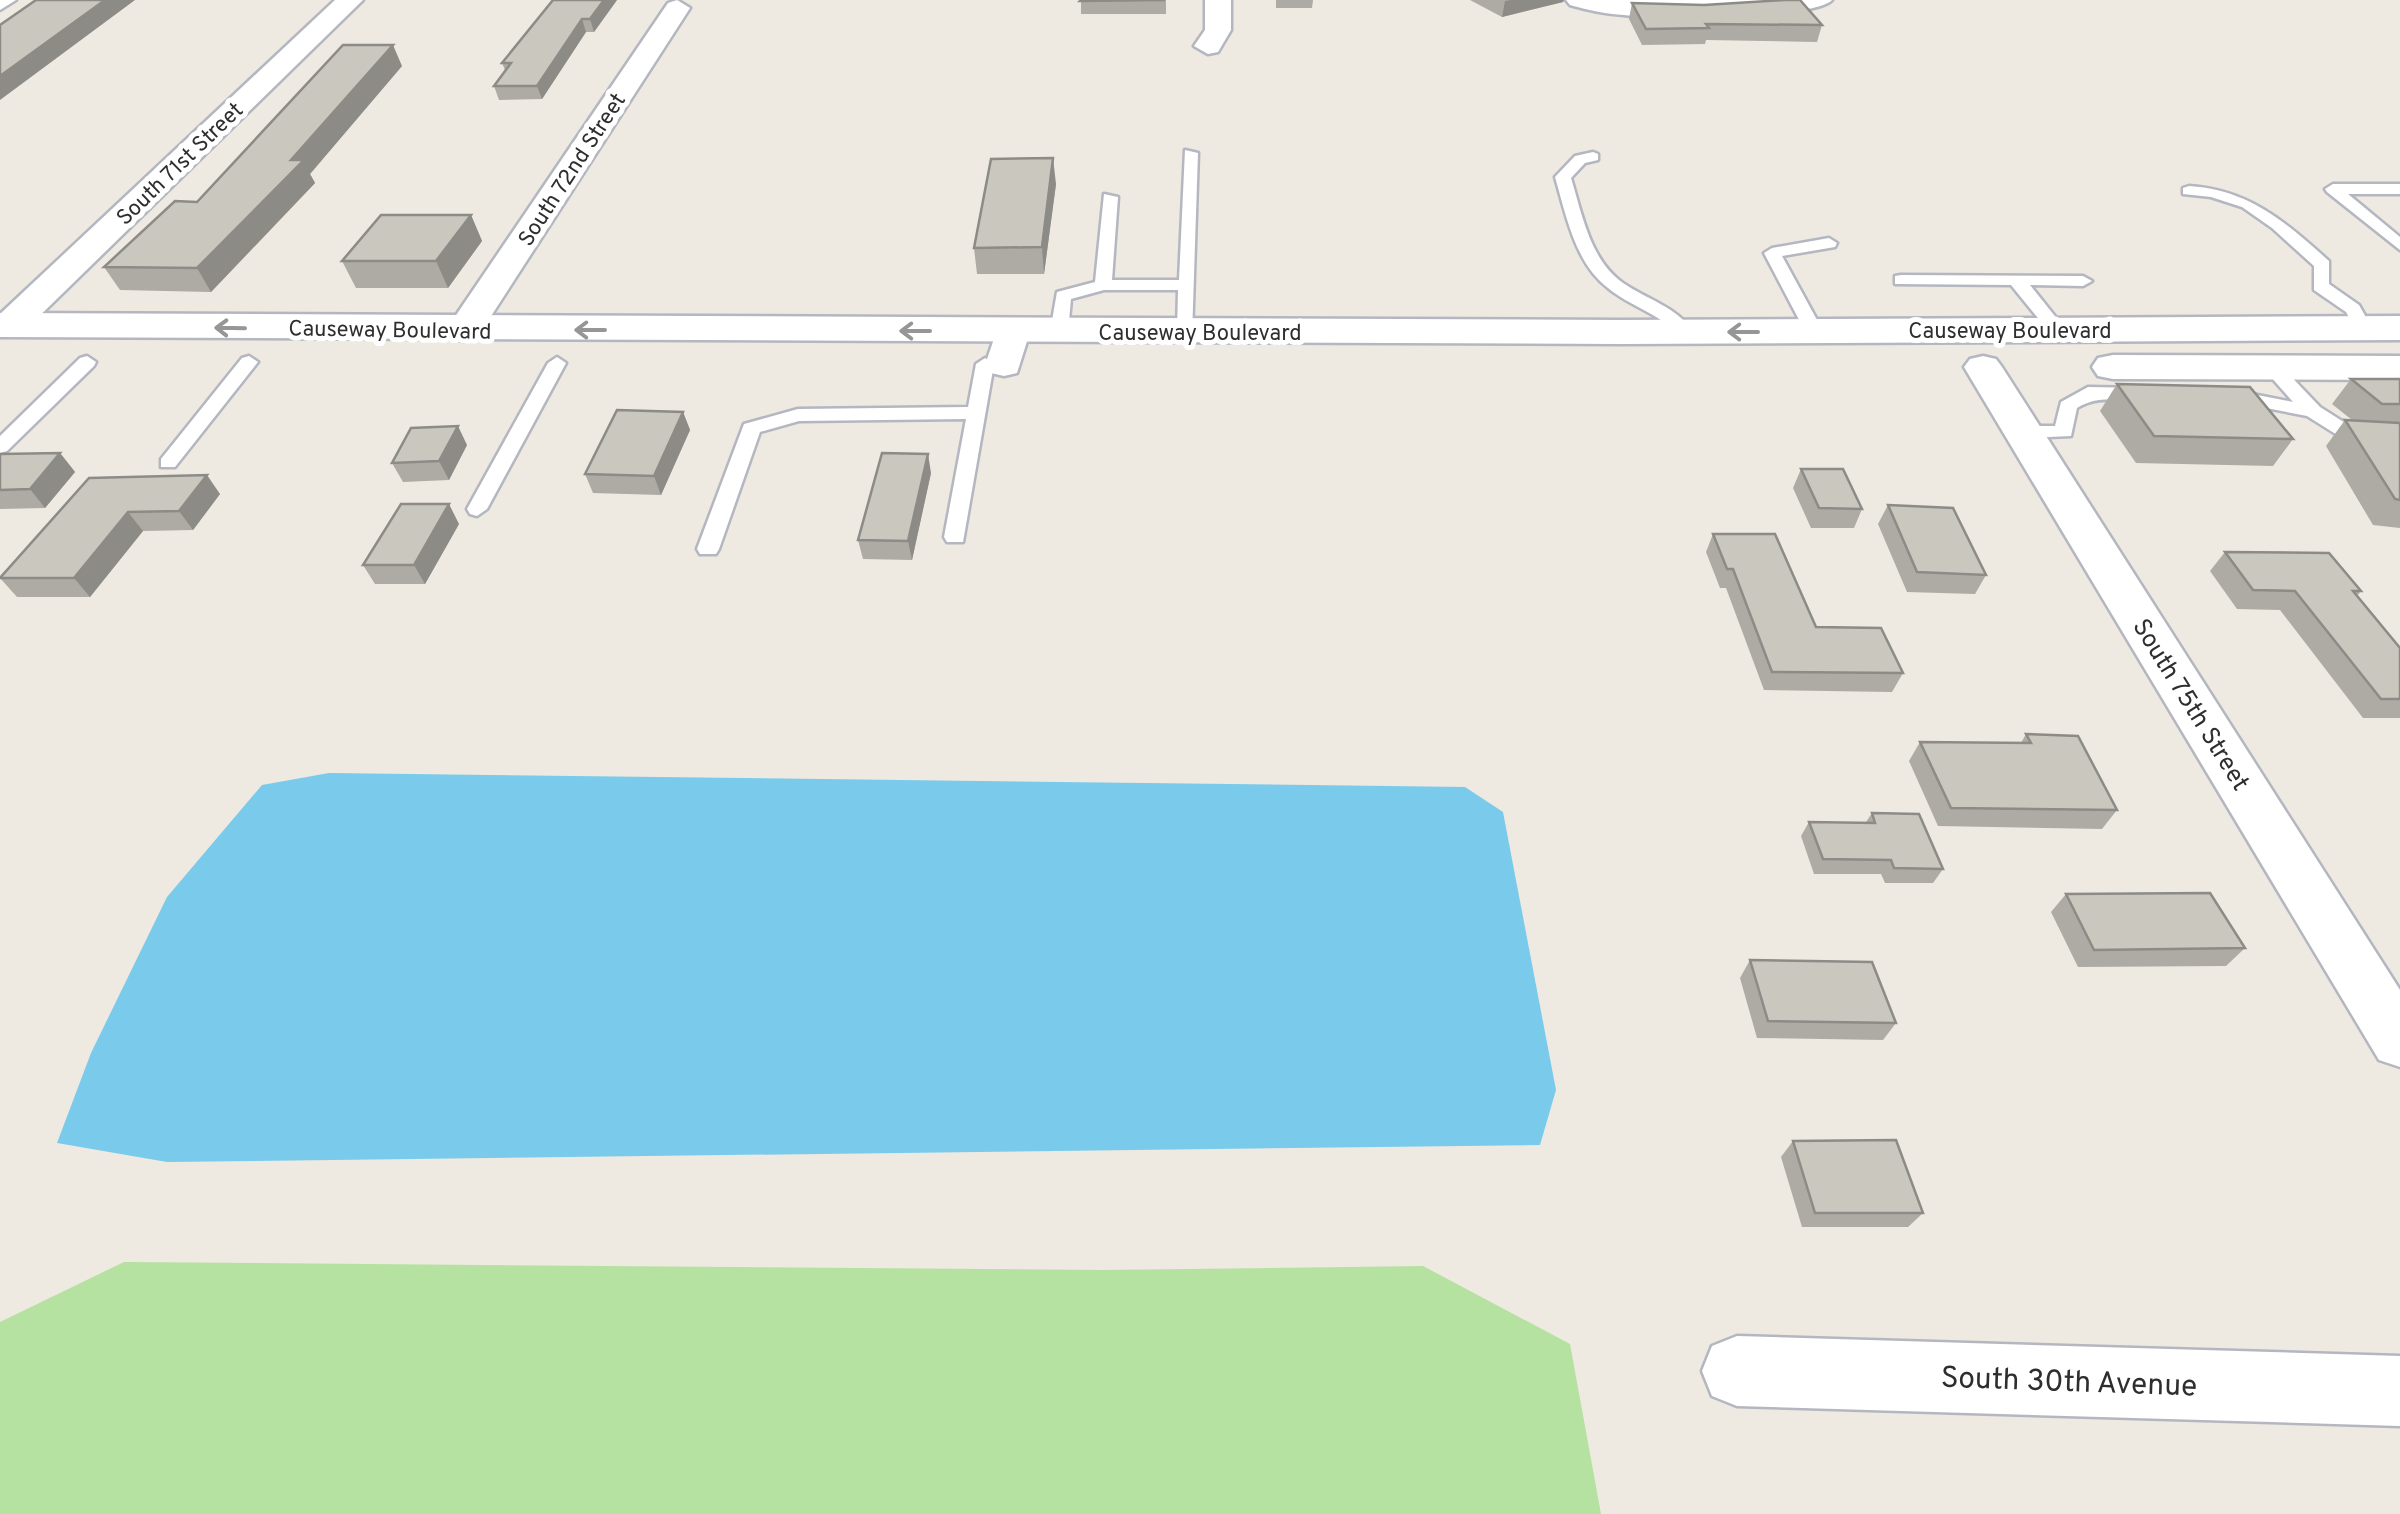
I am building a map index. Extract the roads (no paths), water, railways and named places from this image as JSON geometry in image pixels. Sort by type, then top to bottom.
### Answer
[{"type":"main road","name":"Causeway Boulevard","points":[[3,337],[464,330],[1000,353],[1983,367],[2400,368]]},
{"type":"main road","name":"Causeway Boulevard","points":[[3,337],[87,362],[557,363],[1000,353],[1058,332],[2388,332]]},
{"type":"main road","points":[[1983,367],[1984,354],[2006,347],[2388,332]]},
{"type":"street","name":"South 71st Street","points":[[3,337],[350,0]]},
{"type":"street","points":[[1208,46],[1218,30],[1218,0]]},
{"type":"street","points":[[1578,0],[1600,6],[1645,8],[1798,6],[1818,0]]},
{"type":"street","name":"South 72nd Street","points":[[464,330],[677,8]]},
{"type":"street","name":"South 75th Street","points":[[1983,367],[2400,1041]]},
{"type":"street","name":"South 30th Avenue","points":[[1738,1372],[2400,1391]]},
{"type":"lane","points":[[1186,332],[1190,153]]},
{"type":"lane","points":[[1593,156],[1580,159],[1563,177],[1580,236],[1599,270],[1624,292],[1654,302],[1671,314],[1686,332]]},
{"type":"lane","points":[[2400,189],[2333,189],[2400,244]]},
{"type":"lane","points":[[2189,191],[2214,191],[2251,202],[2324,265],[2320,286],[2388,332]]},
{"type":"lane","points":[[1103,285],[1110,197]]},
{"type":"lane","points":[[2380,227],[2400,227]]},
{"type":"lane","points":[[1814,331],[1772,253],[1829,243]]},
{"type":"lane","points":[[1900,280],[2083,281]]},
{"type":"lane","points":[[2016,280],[2057,330]]},
{"type":"lane","points":[[1058,332],[1064,296],[1103,285],[1187,285]]},
{"type":"lane","points":[[954,537],[976,413],[1000,353]]},
{"type":"lane","points":[[0,447],[87,362]]},
{"type":"lane","points":[[168,463],[248,362]]},
{"type":"lane","points":[[477,509],[557,363]]},
{"type":"lane","points":[[2023,432],[2064,432],[2068,406],[2088,393],[2156,394],[2132,367]]},
{"type":"lane","points":[[2272,368],[2313,411],[2357,439],[2400,440]]},
{"type":"lane","points":[[2205,395],[2238,396],[2313,411]]},
{"type":"lane","points":[[708,549],[752,428],[798,415],[976,413]]},
{"type":"water","points":[[329,773],[1465,787],[1503,812],[1556,1090],[1540,1145],[167,1162],[57,1143],[91,1053],[167,897],[262,785]]}]
